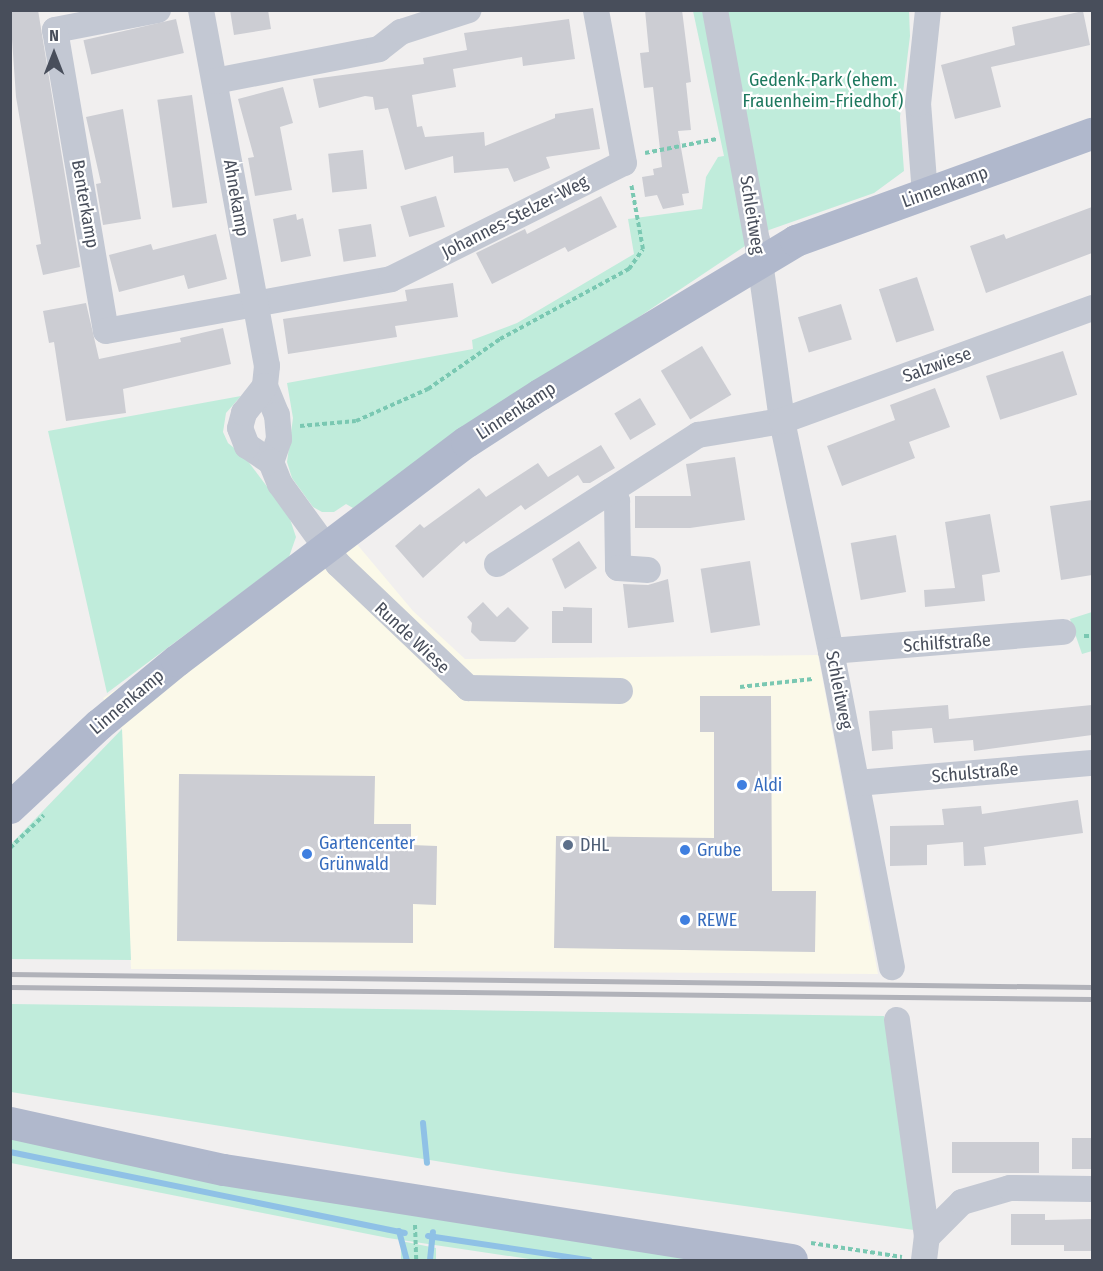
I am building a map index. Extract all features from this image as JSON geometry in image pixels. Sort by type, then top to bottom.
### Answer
[{"type":"main road","name":"Linnenkamp","points":[[10,808],[99,725],[177,661],[467,442],[759,261],[824,229],[1092,134]]},
{"type":"main road","points":[[10,1124],[224,1170],[414,1203],[792,1260]]},
{"type":"street","name":"Benterkamp","points":[[158,10],[55,30],[106,332],[256,306]]},
{"type":"street","name":"Ahnekamp","points":[[201,10],[267,366],[265,386],[278,427],[279,439],[271,462]]},
{"type":"street","points":[[215,81],[379,49],[401,32],[469,10]]},
{"type":"street","points":[[596,10],[624,160]]},
{"type":"street","name":"Schleitweg","points":[[715,10],[759,261],[782,421],[831,651],[892,968]]},
{"type":"street","points":[[925,194],[918,104],[928,10]]},
{"type":"street","name":"Johannes-Stelzer-Weg","points":[[256,306],[391,279],[624,160]]},
{"type":"street","name":"Salzwiese","points":[[782,421],[1092,309]]},
{"type":"street","points":[[265,386],[244,413],[240,428],[247,446],[271,462]]},
{"type":"street","points":[[497,564],[698,435],[782,421]]},
{"type":"street","name":"Runde Wiese","points":[[271,462],[280,484],[325,548],[374,602],[468,688],[620,691]]},
{"type":"street","points":[[611,491],[617,501],[618,568],[648,570]]},
{"type":"street","name":"Schilfstraße","points":[[831,651],[1063,632]]},
{"type":"street","name":"Schulstraße","points":[[857,783],[1092,763]]},
{"type":"street","points":[[897,1020],[926,1249]]},
{"type":"street","points":[[926,1249],[962,1202],[1000,1191],[1092,1189]]},
{"type":"path","points":[[278,427],[356,421],[428,389],[500,339],[629,269],[643,249],[624,160],[738,135]]},
{"type":"path","points":[[740,687],[835,677]]},
{"type":"path","points":[[10,848],[51,807]]},
{"type":"path","points":[[414,1203],[416,1260]]},
{"type":"path","points":[[881,1260],[882,1254]]},
{"type":"shaded area","points":[[340,524],[413,611],[465,659],[818,655],[878,974],[131,969],[122,729],[103,698],[154,665]]},
{"type":"green space","name":"Gedenk-Park (ehem. Frauenheim-Friedhof)","points":[[693,11],[909,11],[910,36],[900,117],[904,171],[874,193],[769,230],[353,508],[346,504],[334,512],[322,512],[313,507],[292,478],[287,462],[293,418],[287,383],[473,349],[472,340],[517,323],[634,254],[628,219],[702,209],[706,177],[718,157],[724,156]]},
{"type":"green space","points":[[241,396],[226,413],[223,432],[228,443],[244,456],[289,516],[296,537],[289,557],[107,693],[48,431]]},
{"type":"green space","points":[[1092,612],[1092,651],[1082,654],[1070,619]]},
{"type":"green space","points":[[122,729],[131,960],[11,959],[11,844]]},
{"type":"green space","points":[[11,1004],[884,1016],[914,1230],[510,1173],[11,1092]]},
{"type":"green space","points":[[11,1132],[732,1260],[536,1260],[388,1238],[11,1163]]},
{"type":"green space","points":[[401,1241],[436,1248],[436,1260],[401,1260]]},
{"type":"building","points":[[10,10],[38,10],[80,267],[43,275],[36,245],[41,244],[16,97]]},
{"type":"building","points":[[230,10],[268,10],[271,29],[234,35]]},
{"type":"building","points":[[645,10],[682,10],[691,82],[686,83],[691,130],[678,131],[689,193],[682,194],[684,205],[663,209],[657,195],[645,197],[642,177],[654,175],[653,169],[662,167],[653,87],[644,88],[640,53],[649,52]]},
{"type":"building","points":[[1083,11],[1090,45],[991,67],[1001,107],[955,119],[941,65],[1015,45],[1012,27]]},
{"type":"building","points":[[176,19],[184,53],[91,74],[83,40]]},
{"type":"building","points":[[569,19],[575,59],[523,66],[522,57],[453,69],[456,87],[412,95],[417,127],[422,126],[425,137],[484,132],[485,146],[555,118],[555,114],[593,108],[600,149],[546,157],[550,168],[514,182],[508,168],[454,173],[453,156],[405,170],[388,108],[375,110],[373,97],[365,96],[319,108],[313,79],[424,64],[423,58],[467,50],[464,33]]},
{"type":"building","points":[[283,87],[293,123],[280,127],[292,190],[255,196],[248,158],[254,157],[238,99]]},
{"type":"building","points":[[192,95],[207,203],[173,208],[157,100]]},
{"type":"building","points":[[123,109],[141,219],[103,225],[96,184],[101,183],[86,117]]},
{"type":"building","points":[[363,150],[367,189],[332,192],[328,154]]},
{"type":"building","points":[[436,196],[445,227],[409,237],[400,206]]},
{"type":"building","points":[[601,196],[617,227],[568,252],[565,247],[492,284],[476,253],[525,229],[527,234]]},
{"type":"building","points":[[1092,207],[1092,253],[986,293],[970,246],[1004,234],[1006,239]]},
{"type":"building","points":[[296,214],[297,220],[303,218],[311,256],[281,262],[273,219]]},
{"type":"building","points":[[371,224],[376,257],[344,262],[338,229]]},
{"type":"building","points":[[216,234],[227,279],[188,289],[184,275],[119,292],[109,255],[151,244],[153,250]]},
{"type":"building","points":[[917,277],[934,330],[896,343],[879,289]]},
{"type":"building","points":[[453,283],[458,317],[395,326],[397,337],[288,354],[283,319],[407,301],[405,290]]},
{"type":"building","points":[[86,303],[99,359],[181,342],[180,338],[223,328],[231,364],[123,389],[126,413],[66,421],[54,342],[49,343],[43,311]]},
{"type":"building","points":[[841,304],[852,339],[809,353],[798,317]]},
{"type":"building","points":[[702,346],[731,395],[690,420],[661,371]]},
{"type":"building","points":[[1063,351],[1077,395],[1000,420],[986,376]]},
{"type":"building","points":[[935,388],[950,427],[909,442],[915,458],[842,486],[827,446],[895,420],[890,405]]},
{"type":"building","points":[[640,398],[656,425],[630,440],[614,413]]},
{"type":"building","points":[[601,445],[615,468],[590,483],[583,483],[578,475],[525,510],[521,505],[466,544],[464,541],[423,578],[395,546],[420,524],[424,528],[479,488],[486,497],[538,463],[548,477]]},
{"type":"building","points":[[735,457],[745,520],[690,528],[635,528],[635,496],[691,496],[686,464]]},
{"type":"building","points":[[1092,500],[1092,575],[1061,580],[1050,506]]},
{"type":"building","points":[[990,514],[1000,572],[982,575],[985,601],[925,607],[924,590],[955,588],[945,522]]},
{"type":"building","points":[[896,535],[906,592],[861,600],[851,543]]},
{"type":"building","points":[[579,541],[597,568],[565,589],[552,559]]},
{"type":"building","points":[[750,561],[760,625],[711,633],[701,569]]},
{"type":"building","points":[[668,579],[674,622],[628,628],[623,584],[648,585]]},
{"type":"building","points":[[483,602],[497,617],[508,607],[529,628],[515,642],[480,641],[471,632],[472,623],[467,617]]},
{"type":"building","points":[[563,607],[592,608],[592,643],[552,643],[552,611],[563,611]]},
{"type":"building","name":"REWE","points":[[700,696],[771,696],[772,891],[816,891],[815,952],[554,948],[556,836],[714,838],[714,732],[700,732]]},
{"type":"building","points":[[948,705],[949,719],[1092,705],[1092,735],[974,751],[973,740],[934,743],[932,728],[892,731],[893,749],[872,751],[869,711]]},
{"type":"building","name":"Gartencenter Grünwald","points":[[179,774],[375,776],[374,824],[411,824],[411,845],[437,846],[436,905],[413,904],[413,943],[177,941]]},
{"type":"building","points":[[1078,800],[1083,833],[984,847],[986,865],[964,866],[963,842],[927,845],[927,865],[890,866],[890,826],[944,825],[942,809],[981,806],[982,814]]},
{"type":"building","points":[[1072,1138],[1092,1138],[1092,1169],[1072,1169]]},
{"type":"building","points":[[952,1142],[1039,1142],[1039,1173],[952,1173]]},
{"type":"building","points":[[1011,1214],[1045,1214],[1045,1220],[1092,1219],[1092,1251],[1064,1251],[1064,1245],[1011,1245]]},
{"type":"waterway","points":[[423,1123],[427,1163]]},
{"type":"waterway","points":[[10,1152],[405,1233]]},
{"type":"waterway","points":[[399,1231],[407,1260]]},
{"type":"waterway","points":[[430,1260],[433,1232]]},
{"type":"waterway","points":[[428,1236],[589,1260]]},
{"type":"railway","points":[[10,974],[1092,987]]},
{"type":"railway","points":[[10,987],[1092,999]]},
{"type":"place","name":"Aldi","points":[[742,785]]},
{"type":"place","name":"DHL","points":[[568,845]]},
{"type":"place","name":"Grube","points":[[685,850]]},
{"type":"place","name":"Gartencenter Grünwald","points":[[307,854]]},
{"type":"place","name":"REWE","points":[[685,920]]}]
